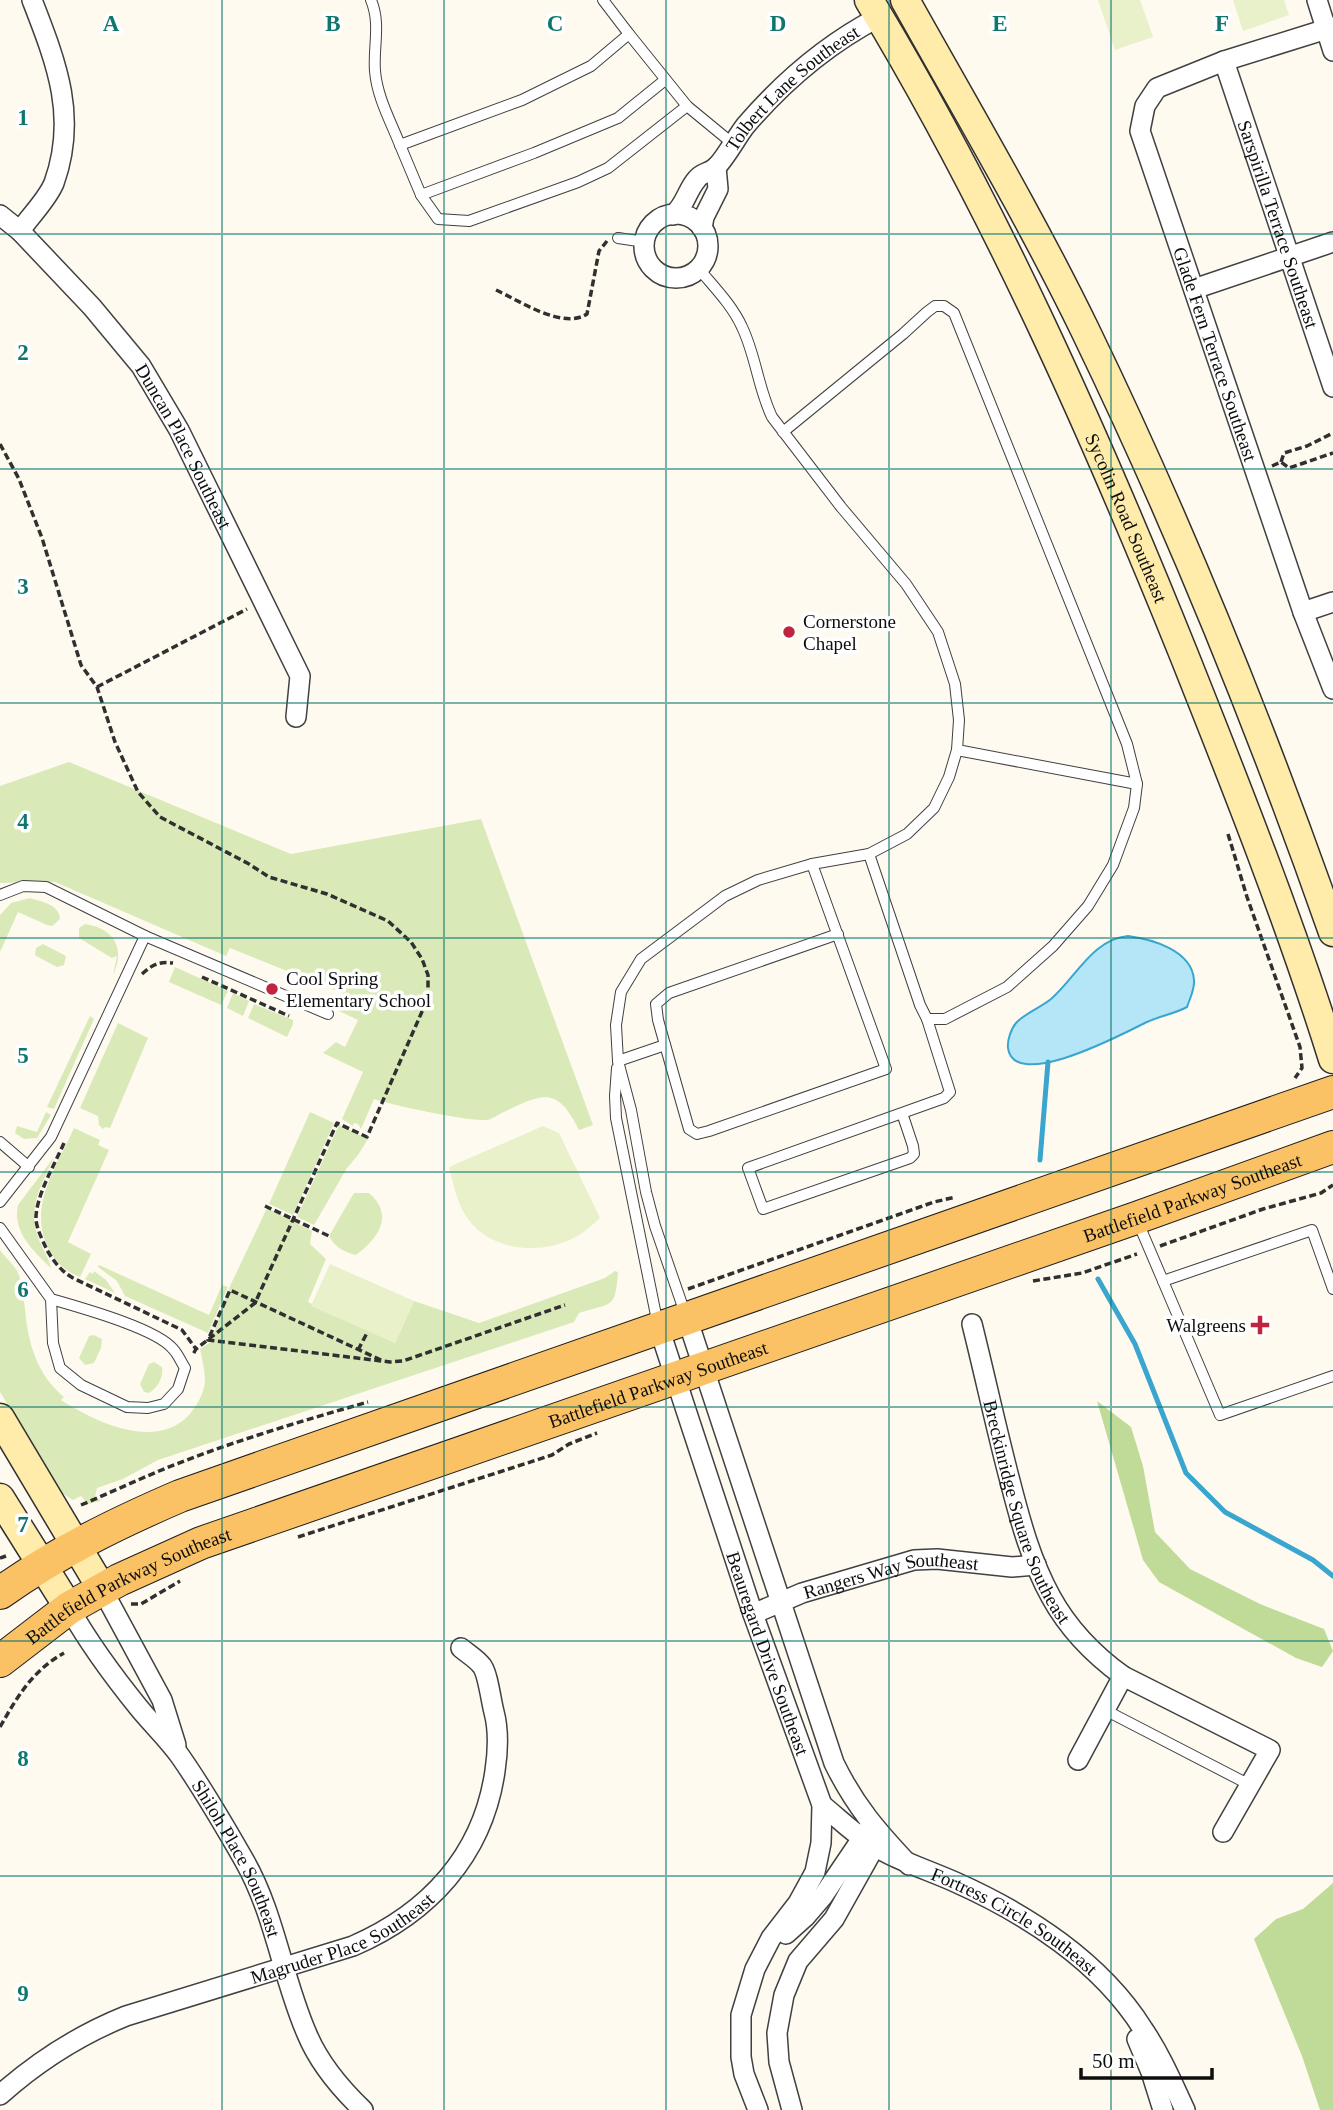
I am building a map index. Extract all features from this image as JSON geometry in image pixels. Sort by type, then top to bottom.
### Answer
[{"type":"main road","name":"Tolbert Lane Southeast","points":[[874,9],[908,1]]},
{"type":"main road","name":"Sycolin Road Southeast","points":[[908,1],[1018,201],[1084,328],[1140,447],[1211,608],[1251,708],[1333,932]]},
{"type":"main road","name":"Sycolin Road Southeast","points":[[874,9],[986,208],[1053,346],[1102,458],[1234,781],[1278,898],[1333,1059]]},
{"type":"main road","points":[[0,1593],[41,1564],[76,1544],[180,1496],[1333,1091]]},
{"type":"main road","name":"Battlefield Parkway Southeast","points":[[0,1661],[69,1608],[151,1564],[201,1543],[1333,1147]]},
{"type":"main road","points":[[0,1418],[102,1589]]},
{"type":"main road","points":[[0,1498],[69,1608]]},
{"type":"street","points":[[20,231],[53,185],[64,145],[65,107],[57,65],[32,0]]},
{"type":"street","points":[[1317,0],[1329,28],[1333,51]]},
{"type":"street","name":"Tolbert Lane Southeast","points":[[673,215],[682,206],[698,177],[716,167],[732,143],[768,102],[794,77],[853,33],[874,9]]},
{"type":"street","name":"Glade Fern Terrace Southeast","points":[[1329,28],[1224,61],[1157,88],[1145,106],[1140,131],[1303,612],[1333,689]]},
{"type":"street","name":"Sarspirilla Terrace Southeast","points":[[1224,61],[1333,387]]},
{"type":"street","name":"Tolbert Lane Southeast","points":[[702,228],[704,217],[718,189],[716,167]]},
{"type":"street","name":"Duncan Place Southeast","points":[[0,215],[20,231],[92,307],[141,366],[179,430],[300,676],[296,717]]},
{"type":"street","points":[[673,215],[693,219],[702,228],[708,248],[699,269],[691,274],[678,278],[662,275],[648,261],[645,242],[652,226],[658,221],[673,215]]},
{"type":"street","points":[[1194,289],[1333,242]]},
{"type":"street","points":[[1303,612],[1333,602]]},
{"type":"street","name":"Beauregard Drive Southeast","points":[[673,1323],[753,1614],[822,1805],[821,1843],[815,1872],[799,1903],[771,1938],[755,1969],[741,2015],[740,2039],[744,2074],[758,2110]]},
{"type":"street","name":"Beauregard Drive Southeast","points":[[673,1323],[688,1372],[782,1602],[834,1763],[872,1836],[805,1917],[776,1942],[755,1969]]},
{"type":"street","name":"Breckinridge Square Southeast","points":[[972,1324],[1016,1506],[1051,1598],[1072,1628],[1104,1662],[1123,1676],[1270,1750],[1223,1832]]},
{"type":"street","name":"Rangers Way Southeast","points":[[753,1614],[802,1593],[914,1560],[937,1559],[1012,1567],[1036,1564]]},
{"type":"street","name":"Shiloh Place Southeast","points":[[102,1589],[162,1700],[180,1756]]},
{"type":"street","name":"Shiloh Place Southeast","points":[[69,1608],[85,1637],[137,1706],[180,1756],[245,1862],[260,1891],[307,2036],[334,2079],[363,2110]]},
{"type":"street","name":"Magruder Place Southeast","points":[[0,2095],[46,2057],[100,2027],[126,2016],[353,1946],[381,1934],[407,1917],[439,1888],[453,1873],[470,1846],[484,1815],[493,1785],[497,1755],[497,1724],[483,1667],[461,1648]]},
{"type":"street","points":[[1078,1760],[1123,1676]]},
{"type":"street","name":"Fortress Circle Southeast","points":[[822,1805],[872,1836],[909,1865],[955,1882],[1011,1911],[1076,1955],[1111,1988],[1142,2027],[1185,2110]]},
{"type":"street","points":[[792,2110],[778,2052],[777,2033],[784,1995],[798,1961],[834,1919],[872,1836]]},
{"type":"street","name":"Fortress Circle Southeast","points":[[1111,1988],[1136,2036],[1163,2110]]},
{"type":"lane","points":[[371,0],[377,31],[375,70],[378,89],[421,195],[438,219],[469,221],[578,182],[608,168],[687,106]]},
{"type":"lane","points":[[603,0],[687,106],[732,143]]},
{"type":"lane","points":[[400,145],[522,100],[592,66],[629,34]]},
{"type":"lane","points":[[421,195],[618,118],[665,79]]},
{"type":"lane","points":[[618,239],[645,242]]},
{"type":"lane","points":[[673,1323],[616,1118],[616,1026],[621,992],[641,959],[726,896],[758,880],[812,864],[869,854],[907,834],[934,808],[949,778],[957,750],[959,720],[956,684],[937,632],[906,584],[783,432],[766,405],[755,363],[737,317],[699,269]]},
{"type":"lane","points":[[783,432],[935,306],[944,306],[954,313],[1127,744],[1137,783],[1134,808],[1113,865],[1088,906],[1053,946],[1007,987],[945,1019],[927,1019]]},
{"type":"lane","points":[[957,750],[1137,783]]},
{"type":"lane","points":[[869,854],[950,1092],[944,1098],[902,1113],[748,1168],[763,1209],[910,1158],[914,1154],[913,1146],[902,1113]]},
{"type":"lane","points":[[812,864],[838,934],[886,1069],[697,1134],[689,1129],[657,1020],[656,1004],[669,993],[838,934]]},
{"type":"lane","points":[[0,895],[23,886],[46,887],[145,936],[328,1014]]},
{"type":"lane","points":[[0,1202],[51,1137],[145,936]]},
{"type":"lane","points":[[618,1061],[665,1045]]},
{"type":"lane","points":[[618,1061],[631,1110],[673,1323]]},
{"type":"lane","points":[[0,1142],[29,1167]]},
{"type":"lane","points":[[1136,1218],[1220,1415],[1333,1376]]},
{"type":"lane","points":[[0,1228],[51,1299],[53,1343],[60,1368],[81,1385],[127,1407],[148,1408],[164,1404],[178,1389],[185,1368],[172,1347],[148,1333],[107,1316],[51,1299]]},
{"type":"lane","points":[[1163,1281],[1312,1230],[1333,1289]]},
{"type":"lane","points":[[1105,1710],[1250,1785]]},
{"type":"path","points":[[496,290],[558,318],[581,318],[587,314],[599,251],[608,240],[618,239]]},
{"type":"path","points":[[1281,462],[1284,453],[1333,433]]},
{"type":"path","points":[[0,444],[19,478],[42,538],[81,665],[97,687],[127,772],[138,792],[160,817],[250,864],[269,877],[327,894],[388,921],[411,942],[428,975],[428,994],[424,1007],[367,1137],[337,1123],[255,1303],[196,1349],[185,1368]]},
{"type":"path","points":[[1281,462],[1289,468],[1333,453]]},
{"type":"path","points":[[1266,467],[1281,462]]},
{"type":"path","points":[[97,687],[264,600]]},
{"type":"path","points":[[1227,832],[1300,1047],[1301,1060]]},
{"type":"path","points":[[137,984],[142,974],[161,962],[183,968]]},
{"type":"path","points":[[195,974],[289,1016]]},
{"type":"path","points":[[68,1136],[45,1187],[36,1219],[52,1260],[73,1278],[182,1329],[196,1349]]},
{"type":"path","points":[[265,1206],[329,1236]]},
{"type":"path","points":[[208,1340],[230,1290],[381,1360]]},
{"type":"path","points":[[208,1340],[403,1362],[565,1305]]},
{"type":"path","points":[[355,1357],[367,1333]]},
{"type":"path","points":[[0,1558],[6,1556]]},
{"type":"path","points":[[0,1727],[21,1692],[35,1675],[48,1662],[64,1653]]},
{"type":"green space","points":[[1098,0],[1140,0],[1153,37],[1115,50]]},
{"type":"green space","points":[[1233,0],[1284,0],[1289,15],[1243,31]]},
{"type":"green space","points":[[69,762],[291,854],[481,819],[593,1125],[579,1130],[557,1101],[541,1098],[487,1120],[431,1112],[374,1099],[361,1129],[358,1124],[354,1123],[353,1126],[342,1119],[363,1072],[323,1053],[336,1042],[345,1047],[358,1020],[339,1011],[347,995],[230,948],[226,956],[55,882],[0,883],[0,786]]},
{"type":"green space","points":[[30,898],[53,907],[60,919],[52,926],[18,912],[0,952],[0,915],[11,903]]},
{"type":"green space","points":[[85,924],[103,930],[115,941],[118,957],[113,975],[117,956],[112,958],[79,938],[79,928]]},
{"type":"green space","points":[[43,944],[66,956],[64,965],[57,967],[35,955],[36,948]]},
{"type":"green space","points":[[175,967],[228,991],[221,1005],[169,982]]},
{"type":"green space","points":[[233,993],[249,1001],[243,1016],[227,1008]]},
{"type":"green space","points":[[254,1004],[293,1020],[287,1037],[248,1018]]},
{"type":"green space","points":[[90,1016],[94,1019],[54,1109],[47,1107]]},
{"type":"green space","points":[[118,1023],[148,1038],[110,1128],[103,1129],[99,1125],[98,1116],[80,1108]]},
{"type":"green space","points":[[46,1112],[51,1115],[37,1138],[24,1139],[15,1133],[17,1126],[37,1132]]},
{"type":"green space","points":[[310,1112],[334,1123],[293,1215],[269,1204]]},
{"type":"green space","points":[[339,1125],[368,1139],[347,1168],[314,1225],[297,1217]]},
{"type":"green space","points":[[543,1126],[559,1133],[600,1218],[578,1236],[560,1244],[529,1248],[499,1242],[474,1226],[464,1213],[449,1167]]},
{"type":"green space","points":[[74,1128],[100,1140],[98,1145],[109,1150],[68,1242],[91,1254],[80,1277],[64,1268],[51,1253],[41,1221],[46,1189]]},
{"type":"green space","points":[[54,1157],[37,1196],[34,1216],[38,1237],[51,1268],[26,1240],[21,1232],[17,1214],[18,1205]]},
{"type":"green space","points":[[354,1193],[369,1193],[377,1202],[382,1218],[377,1234],[356,1255],[340,1248],[329,1236]]},
{"type":"green space","points":[[267,1208],[312,1231],[310,1244],[326,1259],[308,1302],[395,1343],[414,1301],[479,1323],[605,1278],[615,1271],[618,1272],[615,1293],[610,1303],[579,1313],[574,1322],[158,1460],[123,1479],[97,1488],[95,1497],[101,1501],[88,1504],[81,1496],[73,1500],[62,1493],[0,1392],[0,1250],[19,1275],[26,1322],[36,1358],[47,1379],[64,1397],[61,1400],[108,1424],[143,1432],[160,1431],[175,1426],[189,1415],[200,1399],[205,1381],[200,1349],[211,1342],[230,1286]]},
{"type":"green space","points":[[330,1264],[414,1301],[395,1343],[311,1306]]},
{"type":"green space","points":[[99,1265],[209,1315],[222,1285],[228,1287],[208,1333],[125,1296],[117,1281],[98,1267]]},
{"type":"green space","points":[[94,1271],[106,1280],[115,1293],[85,1279]]},
{"type":"green space","points":[[89,1336],[102,1339],[101,1348],[94,1363],[85,1365],[79,1358]]},
{"type":"green space","points":[[154,1362],[162,1367],[161,1378],[152,1391],[144,1392],[140,1384],[149,1364]]},
{"type":"green space","points":[[1097,1401],[1131,1427],[1143,1466],[1155,1532],[1190,1569],[1260,1604],[1324,1629],[1333,1651],[1322,1667],[1296,1658],[1159,1582],[1143,1560]]},
{"type":"green space","points":[[1333,1883],[1333,2110],[1320,2110],[1302,2056],[1254,1939],[1276,1919],[1303,1909]]},
{"type":"water","points":[[1128,936],[1158,943],[1186,961],[1192,970],[1194,983],[1187,1007],[1072,1056],[1029,1064],[1015,1060],[1008,1045],[1016,1023],[1051,999],[1095,951],[1116,939]]},
{"type":"waterway","points":[[1040,1160],[1048,1062]]},
{"type":"waterway","points":[[1098,1279],[1135,1344],[1186,1473],[1225,1512],[1313,1560],[1333,1576]]},
{"type":"place","name":"Cornerstone Chapel","points":[[789,632]]},
{"type":"place","name":"Cool Spring Elementary School","points":[[272,989]]},
{"type":"place","name":"Walgreens","points":[[1260,1325]]}]
